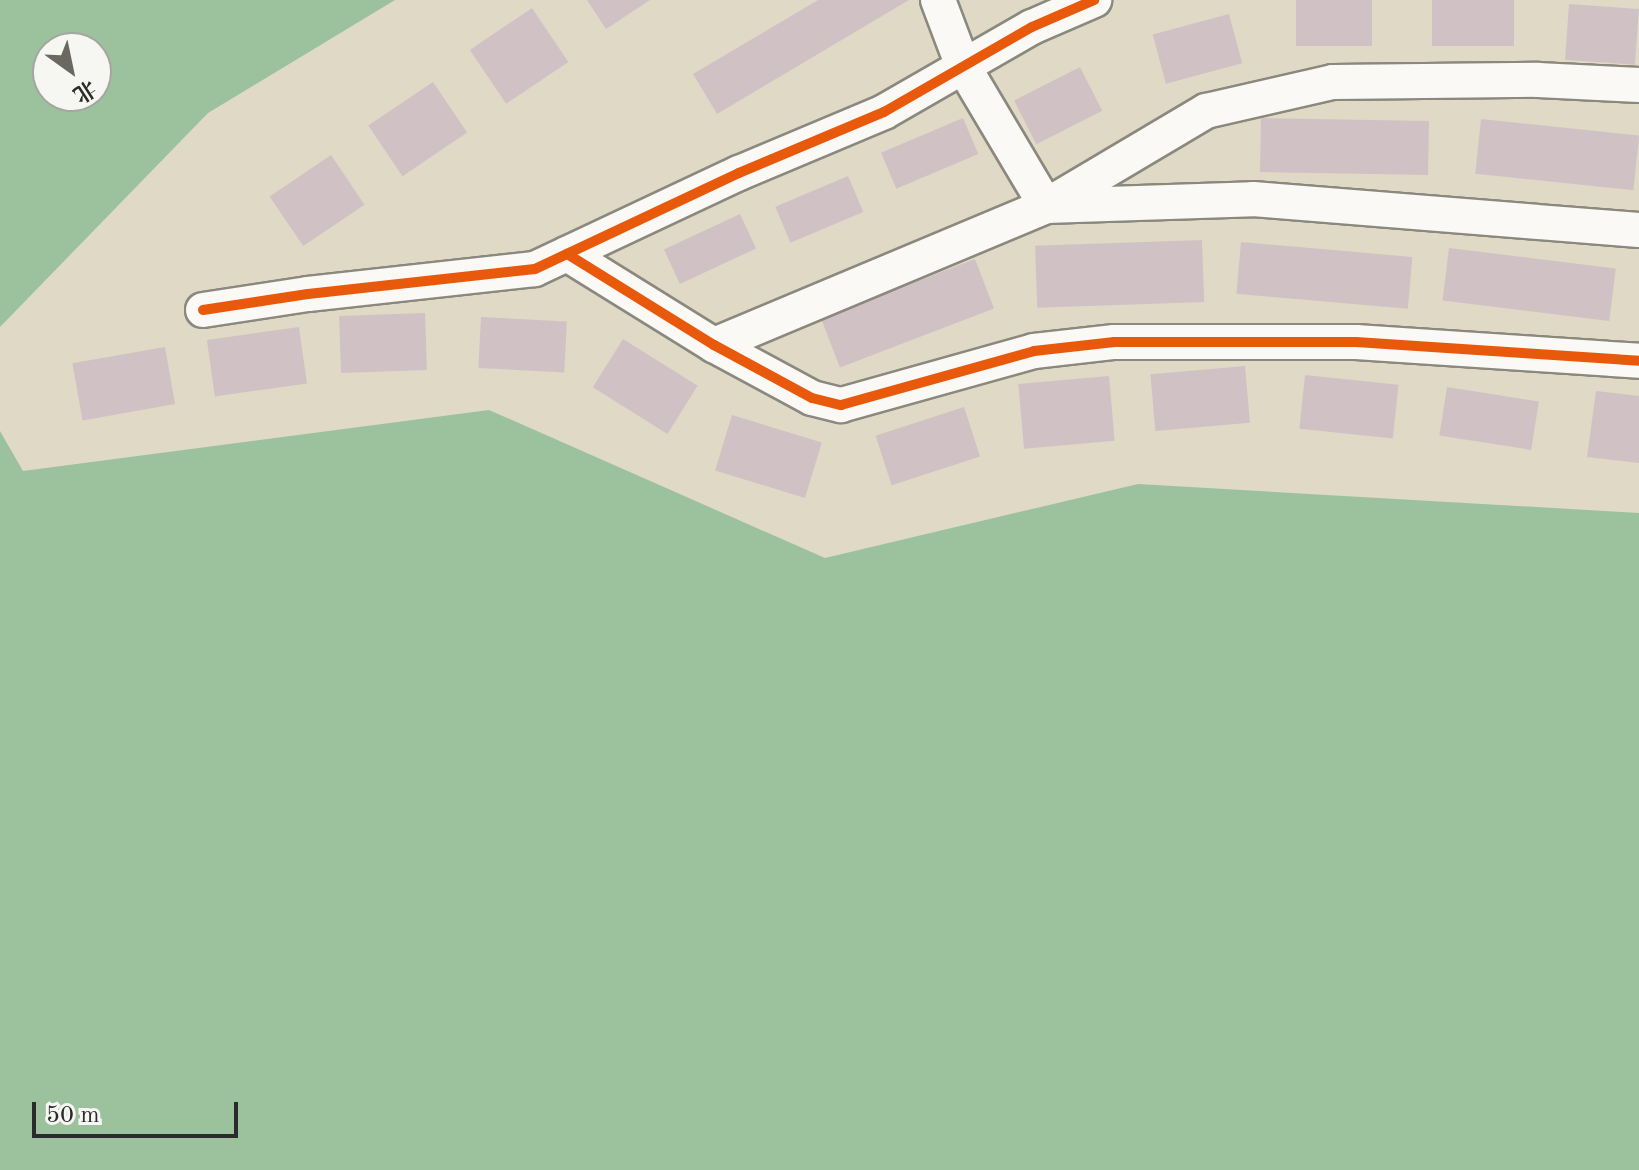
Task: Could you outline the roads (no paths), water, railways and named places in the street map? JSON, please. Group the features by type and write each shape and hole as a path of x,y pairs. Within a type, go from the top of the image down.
{"street":[{"path":"938,0 963,66 1046,206"},
{"path":"203,310 308,294 535,269 739,173 884,112 1032,27 1094,0"},
{"path":"714,345 1046,206 1206,111 1333,82 1538,80 1639,85"},
{"path":"1046,206 1253,199 1639,230"},
{"path":"567,254 714,345 812,398 841,405 1034,351 1114,342 1356,342 1639,361"}]}
